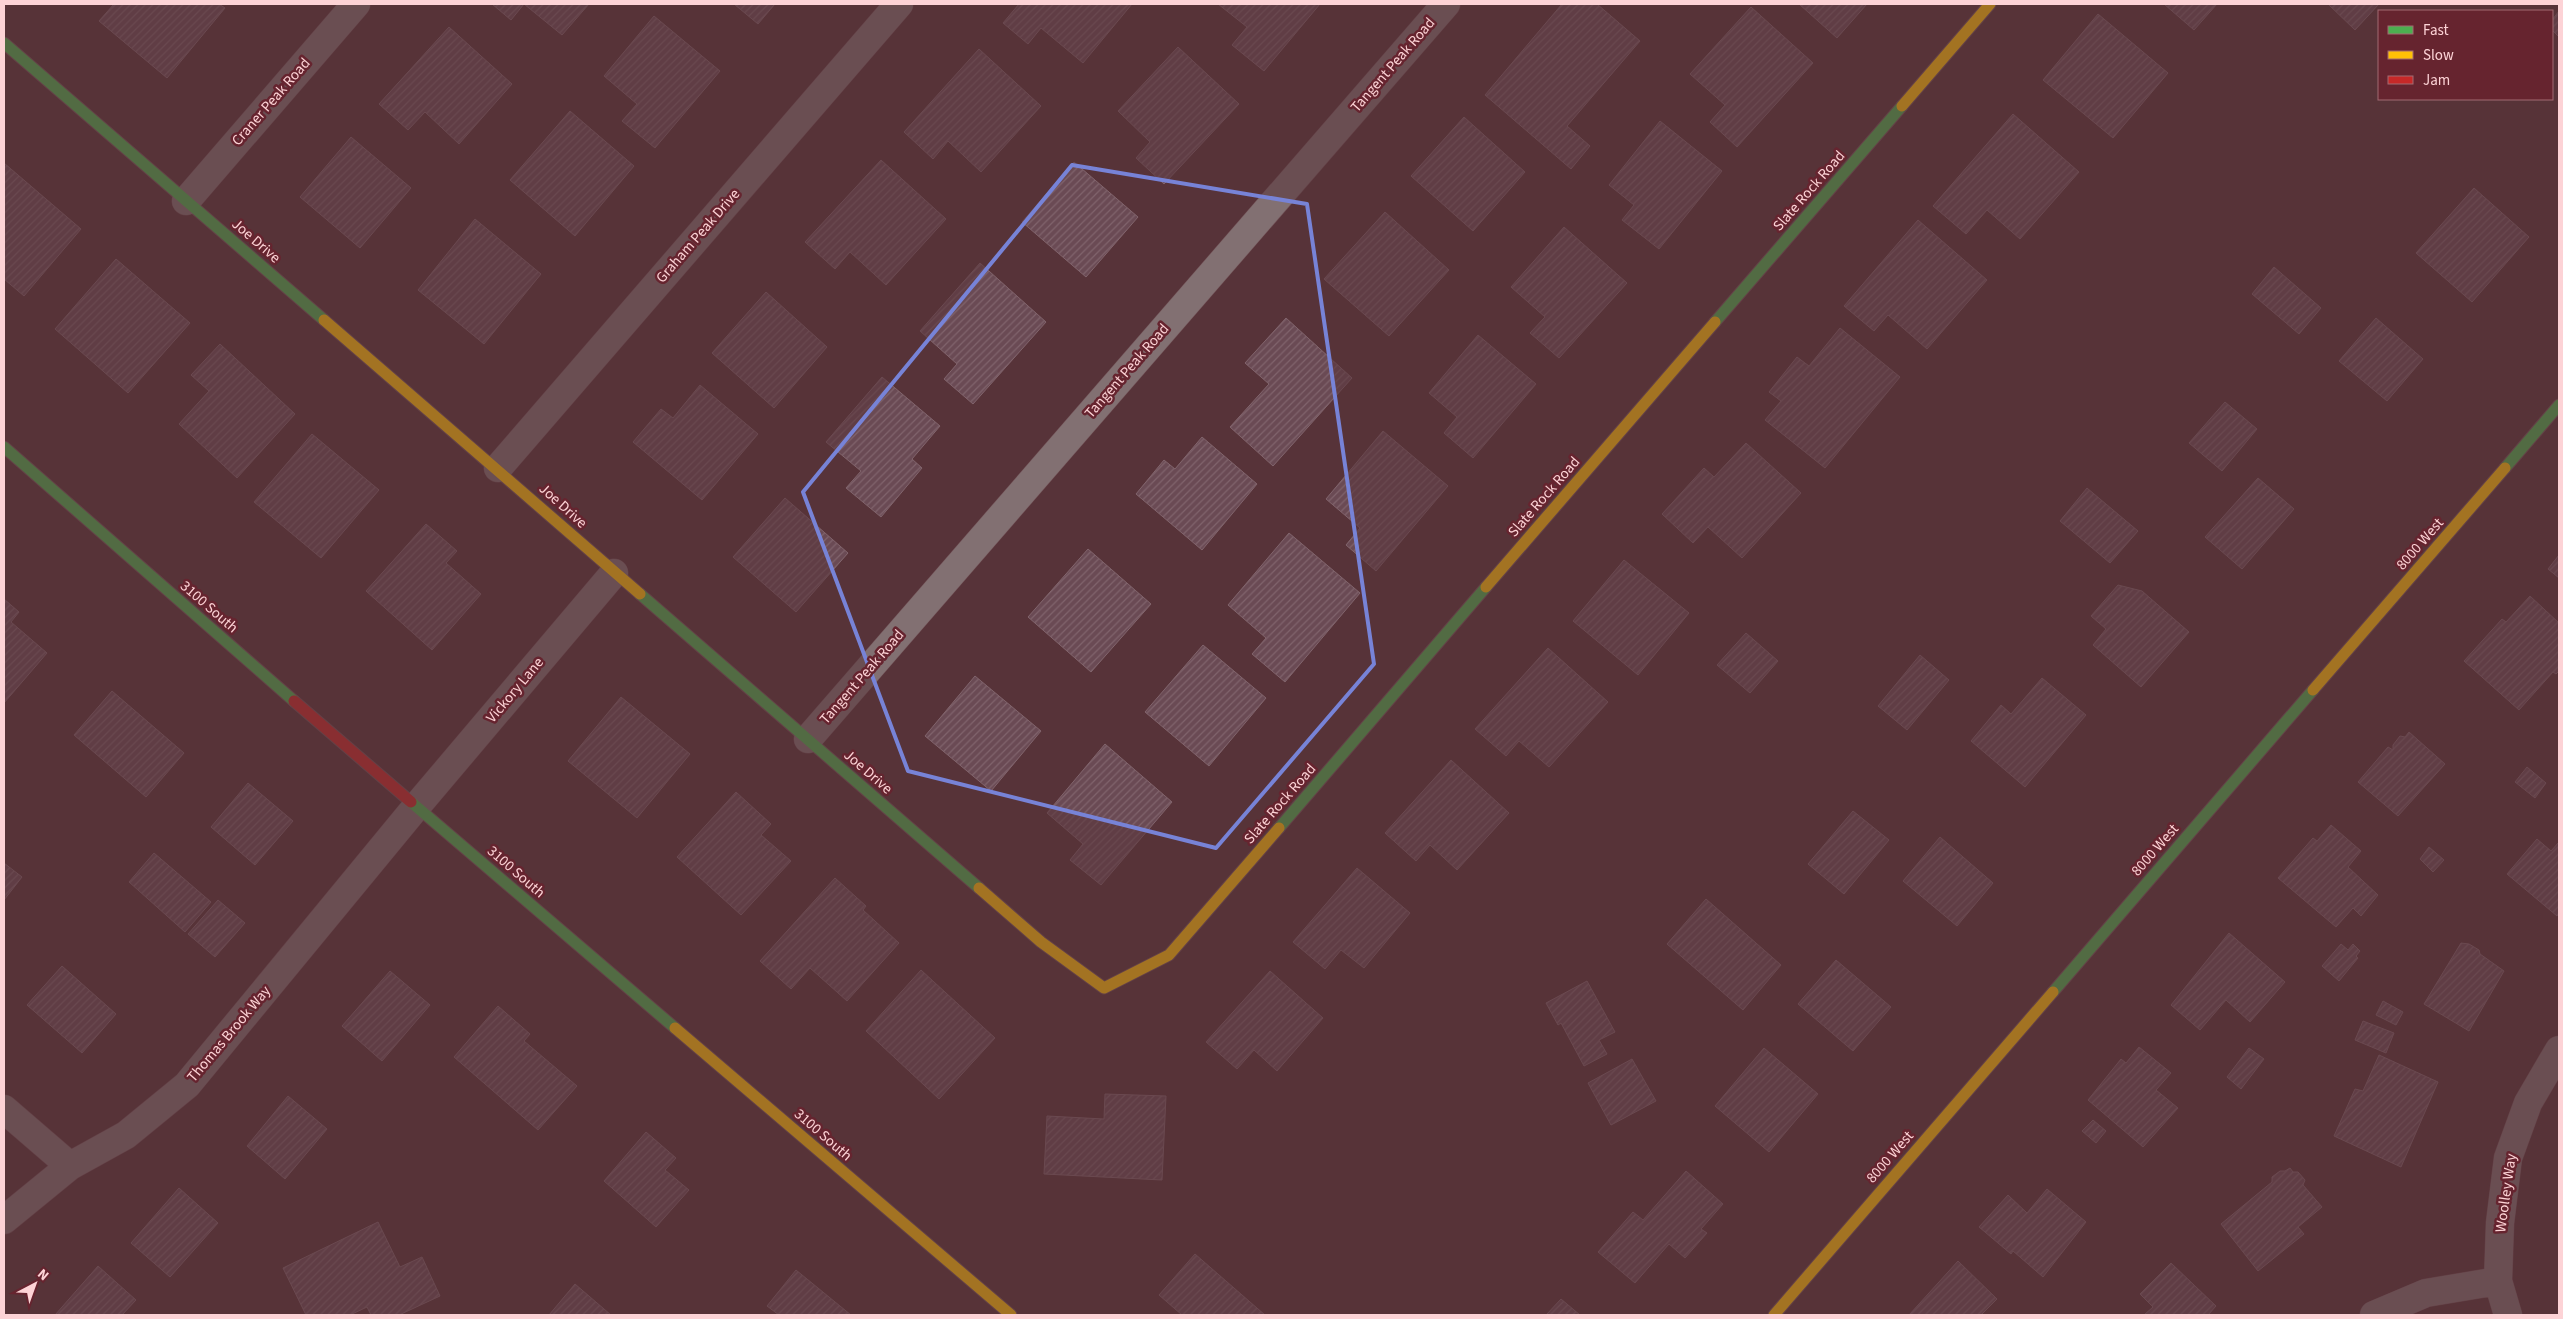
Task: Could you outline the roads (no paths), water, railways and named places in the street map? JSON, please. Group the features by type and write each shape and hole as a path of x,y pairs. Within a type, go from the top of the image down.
{"street":[{"name":"Craner Peak Road","path":"186,201 356,4"},
{"name":"Graham Peak Drive","path":"498,468 898,4"},
{"name":"Tangent Peak Road","path":"808,739 1446,4"},
{"name":"Slate Rock Road","path":"1104,988 1169,956 1990,4"},
{"name":"Joe Drive","path":"4,44 498,468 614,572 1041,942 1104,988"},
{"name":"8000 West","path":"1774,1315 2559,405"},
{"name":"3100 South","path":"4,447 416,807 1011,1315"},
{"name":"Vickory Lane","path":"416,807 614,572"},
{"name":"Thomas Brook Way","path":"4,1220 70,1166 126,1135 187,1084 416,807"},
{"name":"Woolley Way","path":"2508,1315 2498,1281 2500,1223 2508,1158 2528,1103 2559,1050"},
{"path":"4,1109 70,1166"},
{"path":"2374,1315 2426,1293 2498,1281"}]}
